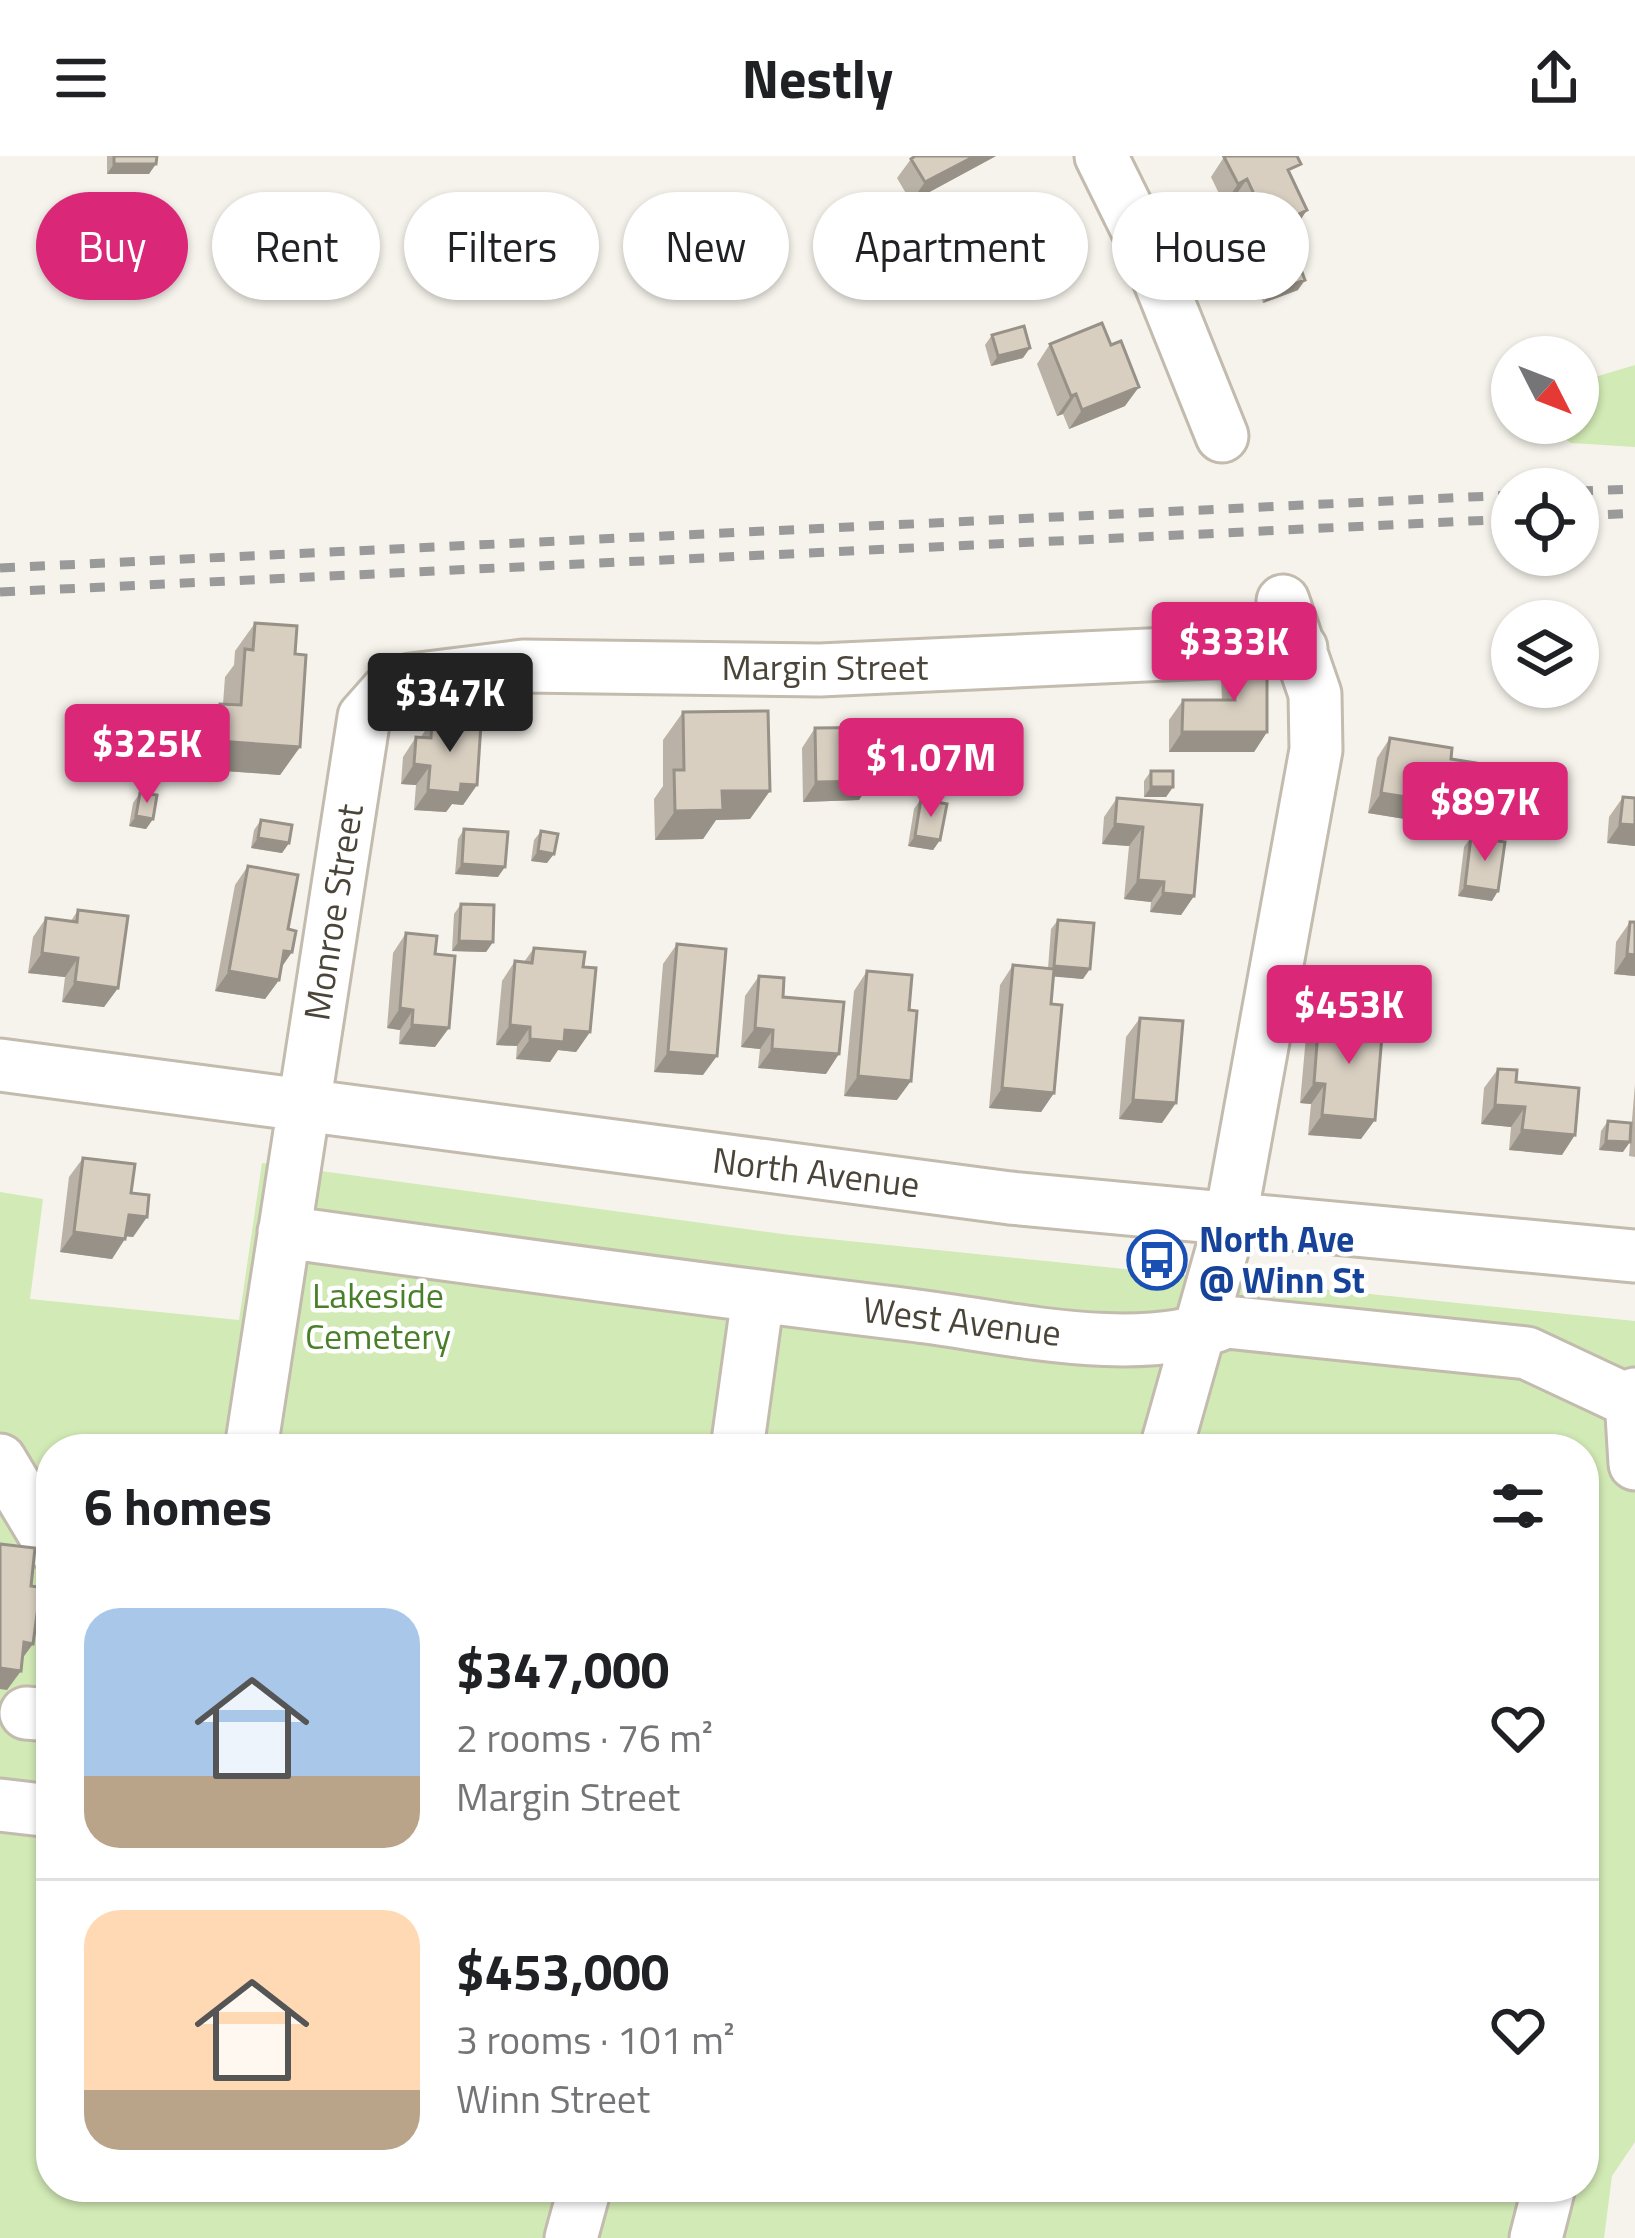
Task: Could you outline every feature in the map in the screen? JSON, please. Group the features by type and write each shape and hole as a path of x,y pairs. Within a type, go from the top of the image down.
{"street":[{"path":"1101,156 1146,247 1222,436"},
{"path":"1170,1434 1230,1222 1316,750 1315,694 1282,601"},
{"name":"Margin Street","path":"364,717 387,691 412,680 523,666 820,670 1300,648"},
{"name":"Monroe Street","path":"253,1434 364,717"},
{"name":"North Avenue","path":"0,1064 303,1108 1230,1222 1635,1256"},
{"name":"West Avenue","path":"284,1232 758,1297 1133,1340 1198,1334 1226,1322 1527,1353 1633,1396 1635,1464"},
{"path":"739,1434 758,1297"},
{"path":"0,1460 36,1520"},
{"path":"0,1805 36,1809"},
{"path":"571,2238 581,2202"},
{"path":"1536,2238 1545,2202"}],"green space":[{"path":"1635,365 1635,447 1587,444 1599,444 1599,376"},
{"name":"Lakeside Cemetery","path":"262,1163 790,1235 1635,1321 1635,2142 1612,2176 1604,2238 0,2238 0,1192 43,1199 30,1299 239,1320"}],"building":[{"path":"114,156 157,156 156,164 114,164"},
{"path":"975,156 925,182 911,159"},
{"path":"1297,156 1301,164 1288,170 1298,192 1253,192 1247,179 1238,184 1224,157"},
{"path":"1102,323 1111,345 1121,341 1139,387 1082,410 1076,394 1071,396 1050,344"},
{"path":"1024,326 1030,348 998,356 992,335"},
{"path":"255,623 297,626 295,654 306,655 300,747 218,741 220,704 241,705 245,649 253,650"},
{"path":"1267,657 1267,732 1182,732 1183,700 1235,700 1235,658"},
{"path":"768,711 770,791 722,791 723,810 675,811 674,770 684,770 683,712"},
{"path":"432,721 481,724 477,785 461,784 460,793 428,790 430,766 414,764 416,737 431,738"},
{"path":"910,727 911,756 872,756 872,781 816,782 815,728"},
{"path":"1390,738 1452,748 1451,759 1476,763 1463,817 1423,810 1425,800 1381,793"},
{"path":"1151,771 1173,771 1173,787 1151,787"},
{"path":"140,793 157,795 153,819 136,816"},
{"path":"1623,797 1635,798 1635,825 1620,824"},
{"path":"1117,798 1202,805 1194,896 1163,893 1164,882 1138,880 1143,827 1115,824"},
{"path":"921,799 947,804 940,840 915,836"},
{"path":"261,820 292,825 289,843 258,838"},
{"path":"464,829 508,832 505,867 462,864"},
{"path":"541,831 558,834 554,854 538,851"},
{"path":"1471,837 1505,842 1498,891 1465,886"},
{"path":"248,866 298,875 288,929 296,931 292,952 284,951 279,980 229,971"},
{"path":"461,904 494,905 493,942 459,941"},
{"path":"78,910 128,916 118,988 75,982 78,958 42,953 46,918 77,922"},
{"path":"1058,920 1094,923 1090,969 1054,966"},
{"path":"1630,922 1635,922 1635,955 1627,954"},
{"path":"406,933 437,936 435,954 455,956 449,1028 412,1025 413,1010 400,1008"},
{"path":"677,944 726,949 717,1056 668,1052"},
{"path":"534,948 585,952 583,967 596,968 590,1032 565,1030 564,1042 530,1039 530,1027 510,1025 515,961 532,963"},
{"path":"1013,965 1054,969 1051,1004 1062,1005 1054,1093 1002,1088"},
{"path":"867,971 912,975 909,1010 917,1011 911,1081 858,1076"},
{"path":"759,976 784,978 783,997 844,1002 839,1054 772,1049 773,1030 755,1028"},
{"path":"1319,1017 1383,1023 1375,1120 1322,1115 1325,1084 1314,1083"},
{"path":"1140,1018 1183,1021 1176,1103 1133,1100"},
{"path":"1498,1069 1517,1070 1516,1082 1579,1088 1575,1135 1522,1130 1525,1107 1495,1105"},
{"path":"1608,1121 1631,1123 1630,1142 1606,1141"},
{"path":"83,1158 135,1164 131,1193 149,1195 147,1217 129,1215 125,1239 74,1232"},
{"path":"0,1544 35,1548 33,1644 24,1642 21,1671 0,1668"}],"railway":[{"path":"1599,490 1635,489"},
{"path":"0,568 1491,496"},
{"path":"1599,515 1635,513"},
{"path":"0,592 1491,520"}],"place":[{"name":"North Ave @ Winn St","path":"1157,1260"}]}
